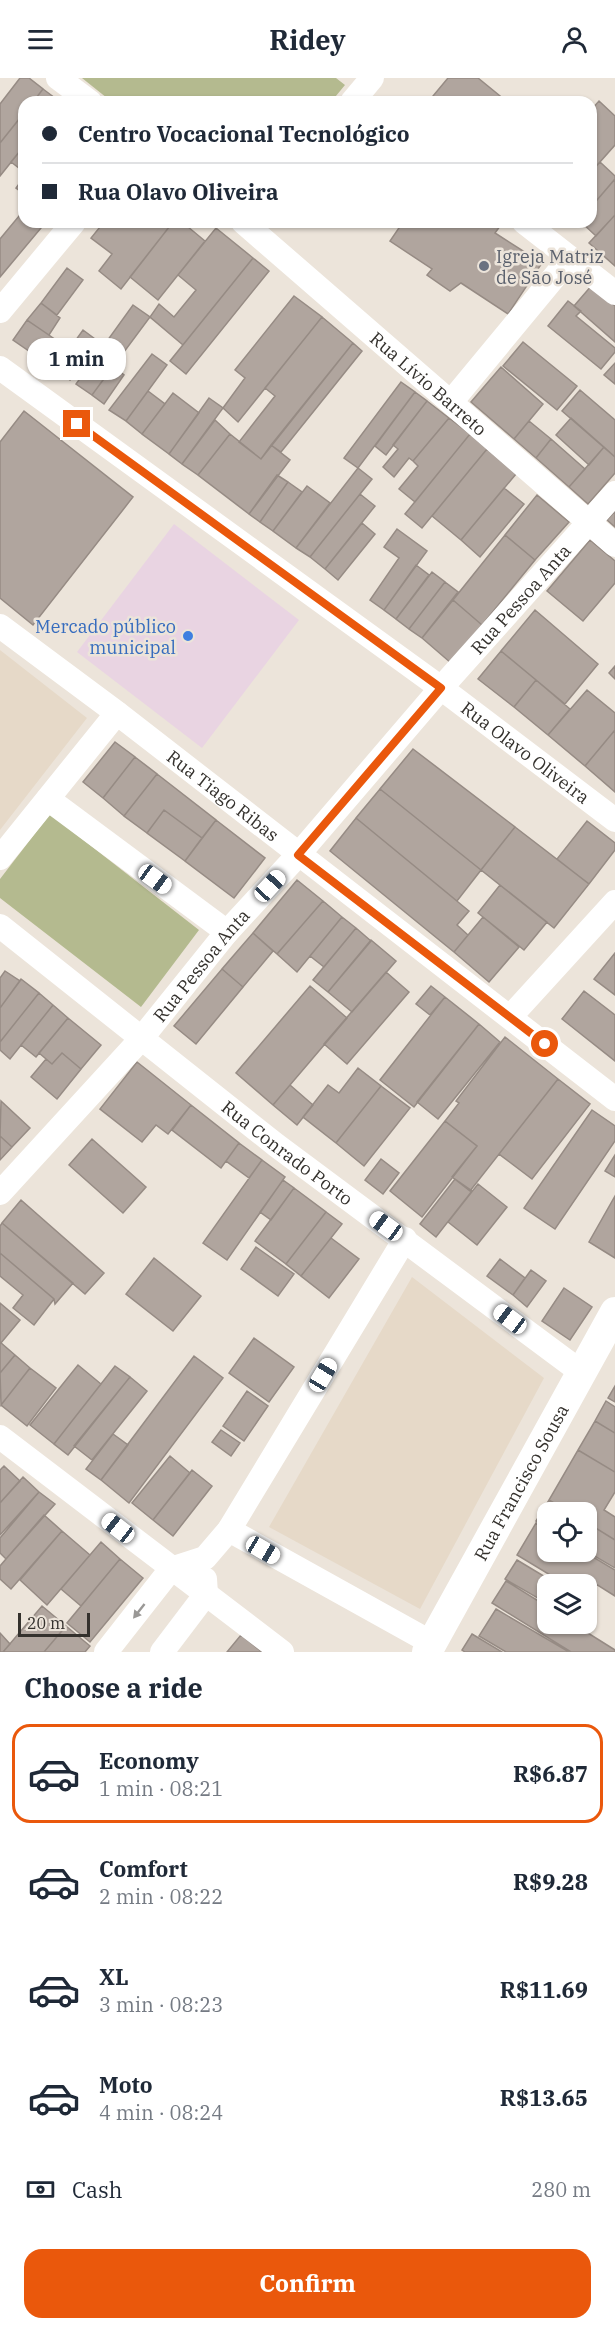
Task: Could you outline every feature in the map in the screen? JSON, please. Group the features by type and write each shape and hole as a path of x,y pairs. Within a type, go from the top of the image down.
{"street":[{"path":"58,78 82,96"},
{"path":"0,311 69,228"},
{"name":"Rua Lívio Barreto","path":"253,228 615,545"},
{"path":"532,228 615,293"},
{"path":"451,402 570,258"},
{"name":"Rua Olavo Oliveira","path":"0,368 441,688 615,820"},
{"name":"Rua Pessoa Anta","path":"0,1193 141,1039 227,932 298,855 441,688 615,493"},
{"name":"Rua Tiago Ribas","path":"0,626 117,713 615,1099"},
{"path":"0,858 117,713"},
{"path":"48,799 227,932"},
{"path":"510,1017 615,902"},
{"name":"Rua Conrado Porto","path":"0,926 276,1145 581,1372"},
{"path":"106,1652 171,1569 204,1558 229,1530 405,1239"},
{"name":"Rua Francisco Sousa","path":"429,1648 615,1312"},
{"path":"0,1437 282,1652"},
{"path":"229,1530 429,1648"},
{"path":"162,1652 206,1594 204,1558"}],"shaded area":[{"name":"Mercado público municipal","path":"174,524 299,620 202,748 77,652"},
{"path":"0,650 87,718 0,830"},
{"path":"412,1277 544,1378 420,1609 269,1527"}],"green space":[{"path":"82,78 336,78 345,85 336,96 104,96"},
{"path":"50,814 199,930 141,1007 0,898 0,879"}],"building":[{"path":"20,78 29,78 43,89 38,96 18,96 18,120 0,143 0,104"},
{"path":"448,78 478,78 500,96 433,96"},
{"path":"43,89 52,96 38,96"},
{"path":"599,101 615,116 615,145 597,165 597,103"},
{"path":"18,120 18,154 0,176 0,143"},
{"path":"18,153 18,167 11,162"},
{"path":"600,162 615,176 615,179 597,200 597,165"},
{"path":"615,179 615,215 596,236 587,228 597,228 597,200"},
{"path":"615,215 615,266 589,243"},
{"path":"18,217 18,228 41,228 0,277 0,239"},
{"path":"99,228 168,228 121,289 99,271 112,254 91,238"},
{"path":"168,228 189,228 205,241 158,300 130,277"},
{"path":"216,228 253,258 183,345 150,317 159,304 174,317 196,290 178,275"},
{"name":"Igreja Matriz de São José","path":"399,228 499,228 495,233 542,263 508,314 461,283 450,291 427,275 432,269 390,241"},
{"path":"253,258 269,271 186,374 170,361"},
{"path":"67,268 83,280 57,315 41,303"},
{"path":"592,285 615,306 615,342 574,306"},
{"path":"294,296 322,317 238,422 223,408 245,378 235,370"},
{"path":"568,301 581,311 576,316 615,348 615,352 601,369 548,326"},
{"path":"41,303 60,318 49,335 27,320"},
{"path":"133,305 150,317 92,395 76,384"},
{"path":"322,317 353,343 261,459 239,442 275,396 265,388"},
{"path":"27,320 69,349 55,369 13,340"},
{"path":"83,330 103,345 86,370 81,366 70,380 55,369"},
{"path":"523,342 577,386 557,410 503,366"},
{"path":"353,343 362,351 281,452 271,445"},
{"path":"152,354 167,365 126,421 109,410"},
{"path":"615,363 615,384 604,375"},
{"path":"113,366 124,375 104,404 92,395"},
{"path":"501,367 543,404 514,439 471,402"},
{"path":"401,382 415,392 358,468 344,458"},
{"path":"580,390 615,420 615,457 562,411"},
{"path":"148,391 165,404 142,434 126,421"},
{"path":"415,392 427,401 386,455 375,446"},
{"path":"173,393 199,413 169,454 142,434"},
{"path":"209,398 223,408 182,464 169,454"},
{"path":"427,401 449,418 413,461 409,458 394,477 383,467 398,449 393,445"},
{"path":"24,411 133,497 33,625 0,598 0,442"},
{"path":"449,418 470,434 415,502 399,489 418,466 413,461"},
{"path":"571,418 604,447 589,465 556,435"},
{"path":"215,420 230,434 198,475 182,464"},
{"path":"529,421 551,439 536,458 514,439"},
{"path":"230,434 261,459 271,445 290,460 249,514 198,475"},
{"path":"470,434 487,449 422,528 405,514"},
{"path":"551,439 585,469 569,487 536,458"},
{"path":"604,447 615,457 615,473 588,504 569,487"},
{"path":"487,449 516,474 461,540 432,516"},
{"path":"358,468 372,479 310,557 296,548"},
{"path":"277,475 288,482 260,522 249,514"},
{"path":"288,482 302,492 273,531 260,522"},
{"path":"307,486 330,503 296,548 273,531"},
{"path":"504,488 524,504 480,557 461,540"},
{"path":"360,494 375,506 325,569 310,557"},
{"path":"537,495 569,522 535,560 505,535"},
{"path":"615,511 615,527 607,520"},
{"path":"362,523 375,534 338,580 325,569"},
{"path":"397,529 427,551 384,610 370,600 399,558 384,547"},
{"path":"505,535 535,560 482,625 453,600"},
{"path":"590,540 615,561 615,583 583,621 547,591"},
{"path":"416,565 429,575 396,619 384,610"},
{"path":"432,572 445,582 409,629 396,619"},
{"path":"445,582 458,592 422,638 409,629"},
{"path":"453,600 482,625 451,663 422,638"},
{"path":"535,610 598,664 565,704 501,651"},
{"path":"501,651 536,680 514,707 478,679"},
{"path":"615,666 615,679 609,673"},
{"path":"536,680 570,709 548,735 514,707"},
{"path":"587,690 615,713 615,730 585,766 548,735"},
{"path":"615,730 615,792 585,766"},
{"path":"115,742 135,757 103,798 83,782"},
{"path":"413,749 515,827 481,870 380,789"},
{"path":"135,757 157,774 124,816 103,798"},
{"path":"157,774 216,820 202,838 164,810 147,833 124,816"},
{"path":"380,789 481,870 457,901 356,818"},
{"path":"164,810 202,838 185,861 147,833"},
{"path":"356,818 469,911 457,925 468,935 454,952 330,851"},
{"path":"216,820 265,858 234,898 185,861"},
{"path":"587,821 615,843 615,850 589,884 557,859"},
{"path":"515,827 589,884 554,928 481,870"},
{"path":"297,880 323,901 277,954 253,933"},
{"path":"500,885 547,922 524,950 478,913"},
{"path":"323,901 342,917 297,972 277,954"},
{"path":"342,917 356,928 324,967 310,956"},
{"path":"483,917 519,947 489,982 454,952"},
{"path":"356,928 371,941 328,992 313,980"},
{"path":"253,933 273,951 243,987 222,969"},
{"path":"371,940 396,961 352,1012 328,992"},
{"path":"615,953 615,995 594,979"},
{"path":"222,969 243,987 196,1044 174,1026"},
{"path":"5,971 20,981 0,1008 0,978"},
{"path":"386,972 409,992 347,1064 324,1044"},
{"path":"21,979 39,993 0,1042 0,1008"},
{"path":"310,986 347,1018 273,1105 236,1073"},
{"path":"431,986 445,997 430,1015 416,1004"},
{"path":"584,991 615,1015 615,1061 562,1019"},
{"path":"39,993 53,1005 10,1059 0,1050 0,1042"},
{"path":"445,997 479,1024 414,1107 380,1080"},
{"path":"53,1005 68,1018 36,1057 21,1045"},
{"path":"68,1018 101,1045 81,1069 62,1053 52,1064 39,1053"},
{"path":"479,1024 500,1042 438,1119 417,1102"},
{"path":"505,1037 558,1079 470,1191 452,1177 477,1146 445,1121 459,1103 456,1101"},
{"path":"62,1053 81,1069 57,1099 31,1077 46,1059 52,1064"},
{"path":"137,1062 191,1105 168,1134 156,1125 142,1142 100,1109"},
{"path":"358,1068 381,1086 336,1143 303,1117 328,1085 339,1093"},
{"path":"558,1079 590,1104 532,1179 499,1154"},
{"path":"290,1085 313,1105 297,1125 273,1105"},
{"path":"381,1086 410,1108 364,1166 336,1143"},
{"path":"1,1101 30,1128 12,1147 0,1136"},
{"path":"191,1105 239,1143 221,1168 172,1130"},
{"path":"592,1110 615,1126 615,1141 555,1229 524,1208"},
{"path":"445,1121 477,1146 422,1217 390,1191"},
{"path":"0,1136 12,1147 0,1160"},
{"path":"92,1139 146,1187 123,1213 69,1165"},
{"path":"239,1143 262,1160 249,1178 226,1161"},
{"path":"615,1155 615,1177 605,1171"},
{"path":"381,1159 399,1173 383,1194 365,1180"},
{"path":"262,1160 285,1177 227,1260 203,1243"},
{"path":"455,1179 472,1191 436,1237 420,1224"},
{"path":"283,1180 294,1188 271,1220 260,1212"},
{"path":"478,1184 507,1207 477,1245 448,1222"},
{"path":"294,1188 326,1212 286,1264 255,1241"},
{"path":"615,1196 615,1258 589,1242"},
{"path":"21,1200 104,1273 85,1294 2,1223"},
{"path":"326,1212 342,1224 301,1276 286,1264"},
{"path":"2,1223 73,1283 55,1304 54,1299 0,1253"},
{"path":"331,1238 359,1259 329,1298 301,1276"},
{"path":"256,1247 294,1274 278,1296 241,1269"},
{"path":"0,1253 54,1299 34,1325 13,1308 23,1295 0,1276"},
{"path":"154,1258 201,1296 173,1331 126,1294"},
{"path":"500,1259 525,1278 513,1295 487,1276"},
{"path":"531,1270 546,1281 527,1307 513,1295"},
{"path":"564,1288 592,1307 570,1340 542,1321"},
{"path":"0,1303 20,1320 1,1343 0,1342"},
{"path":"254,1338 294,1367 269,1402 229,1373"},
{"path":"0,1342 15,1355 0,1373"},
{"path":"15,1355 30,1368 1,1405 0,1373"},
{"path":"194,1356 223,1378 129,1503 101,1480"},
{"path":"78,1365 101,1384 54,1444 30,1425"},
{"path":"115,1366 130,1377 68,1455 54,1444"},
{"path":"30,1368 56,1388 27,1426 1,1405"},
{"path":"130,1377 147,1391 92,1460 74,1446"},
{"path":"615,1386 615,1402 608,1398"},
{"path":"247,1391 268,1406 244,1441 223,1426"},
{"path":"606,1401 615,1407 615,1433 595,1421"},
{"path":"595,1421 615,1433 615,1472 578,1450"},
{"path":"221,1430 240,1443 231,1456 212,1442"},
{"path":"113,1434 128,1445 101,1480 86,1469"},
{"path":"578,1450 615,1472 615,1492 604,1510 615,1517 615,1540 597,1529 597,1502 552,1502 549,1500"},
{"path":"170,1456 190,1473 153,1520 132,1503"},
{"path":"4,1466 20,1481 0,1503 0,1470"},
{"path":"192,1470 212,1486 173,1536 153,1520"},
{"path":"23,1477 39,1492 0,1535 0,1503"},
{"path":"39,1492 55,1504 6,1559 0,1553 0,1538"},
{"path":"44,1515 62,1531 11,1589 0,1579 0,1566"},
{"path":"536,1523 537,1562 597,1562 597,1559 615,1570 615,1596 597,1585 597,1574 548,1574 517,1555"},
{"path":"597,1529 615,1540 615,1568 597,1557"},
{"path":"62,1531 90,1555 47,1605 20,1580"},
{"path":"101,1542 120,1559 81,1606 61,1589"},
{"path":"120,1559 143,1578 90,1642 67,1623"},
{"path":"517,1560 540,1574 537,1574 537,1598 505,1579"},
{"path":"506,1581 537,1600 537,1631 492,1603"},
{"path":"42,1606 66,1626 44,1652 3,1652"},
{"path":"496,1609 569,1652 506,1652 479,1636"},
{"path":"66,1626 90,1646 85,1652 44,1652"},
{"path":"0,1633 10,1644 3,1652 0,1652"},
{"path":"472,1634 502,1652 465,1652 462,1650"},
{"path":"542,1634 590,1634 615,1650 615,1652 571,1652"},
{"path":"241,1635 262,1652 227,1652"}],"place":[{"name":"Igreja Matriz de São José","path":"484,266"},
{"name":"Mercado público municipal","path":"188,636"}],"route":[{"path":"77,424 441,688 298,855 545,1044"}]}
